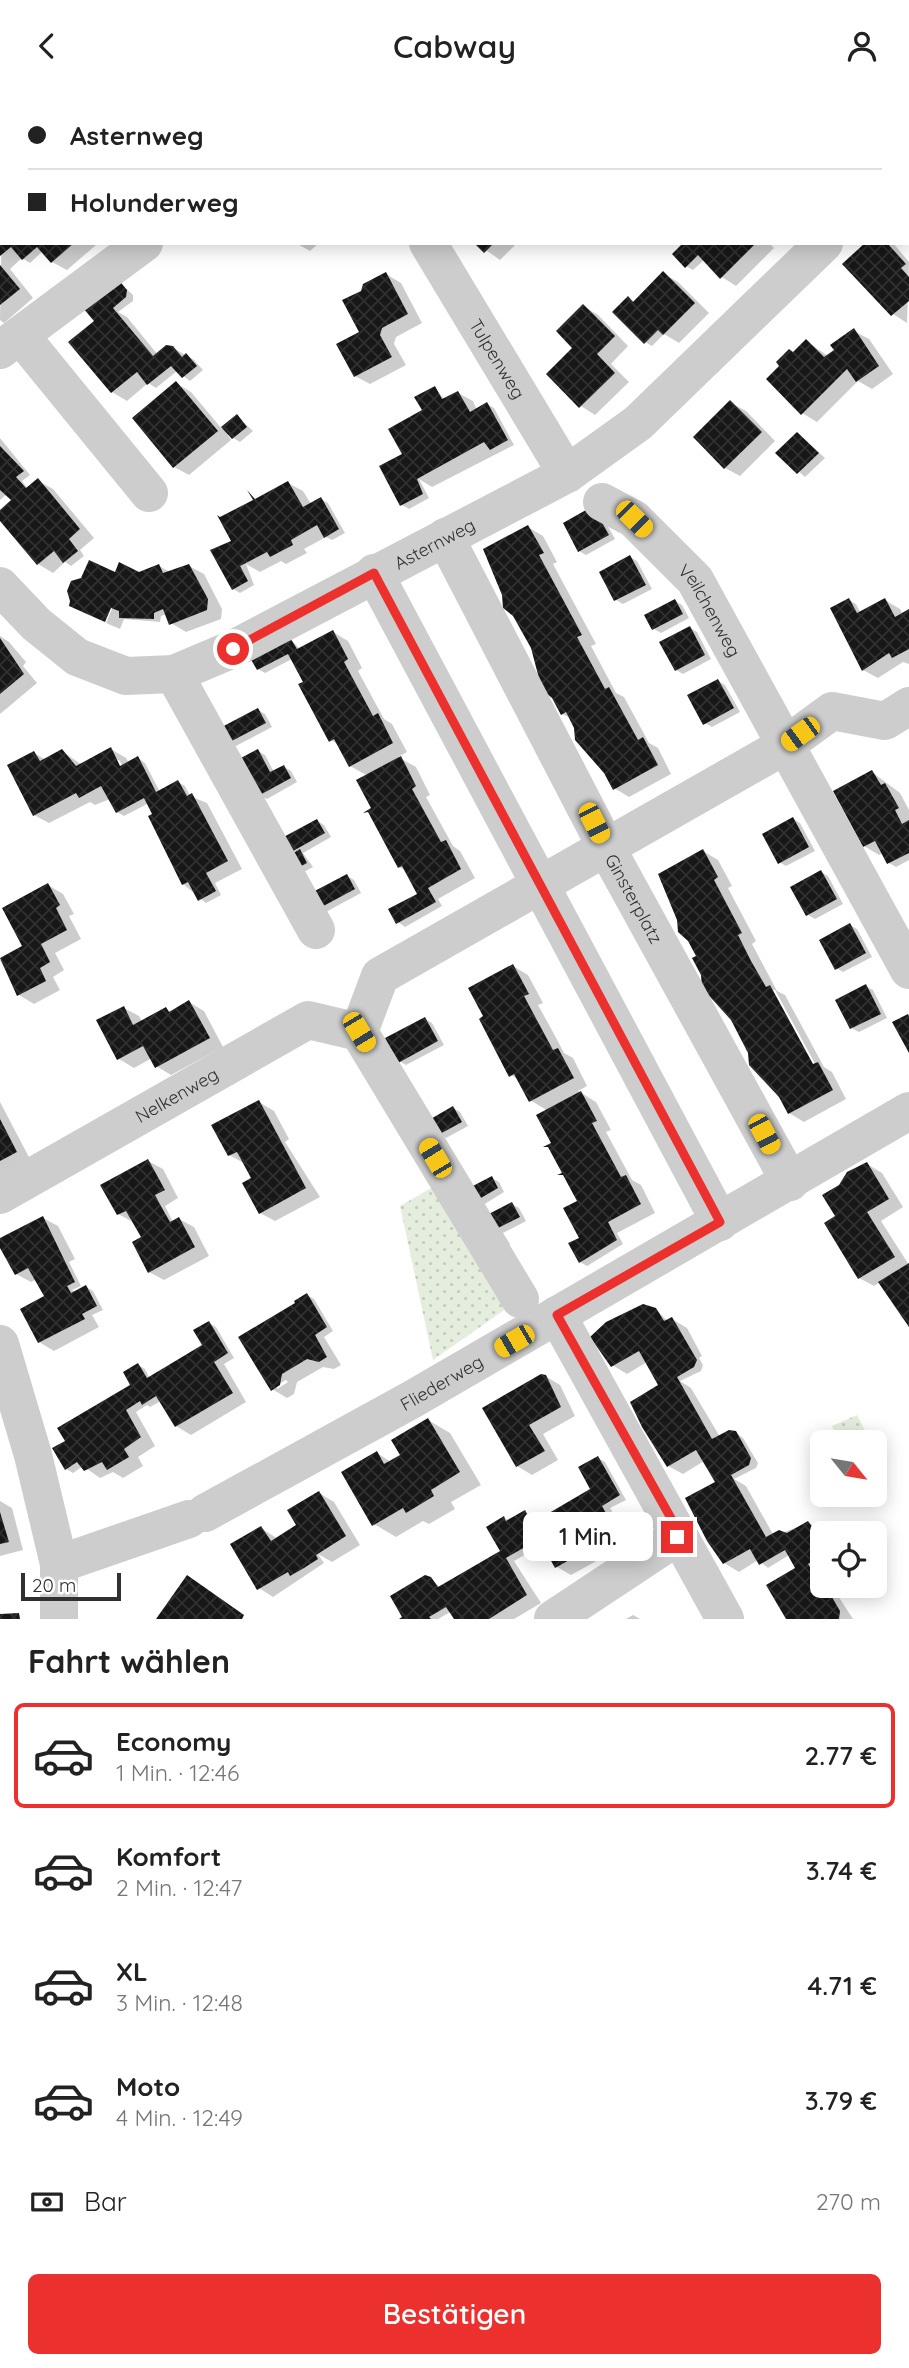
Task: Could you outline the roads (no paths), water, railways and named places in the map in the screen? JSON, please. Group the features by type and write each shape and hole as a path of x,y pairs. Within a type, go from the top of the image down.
{"street":[{"path":"141,245 10,342 149,493"},
{"name":"Tulpenweg","path":"429,245 567,474"},
{"name":"Asternweg","path":"0,586 36,624 77,657 126,676 174,674 233,649 567,474 638,423 822,245"},
{"name":"Veilchenweg","path":"602,502 634,519 695,580 909,970"},
{"name":"Ginsterplatz","path":"445,537 607,847 790,1182"},
{"path":"374,573 720,1222"},
{"path":"174,674 316,930"},
{"path":"520,1299 359,1032 380,976 784,746 832,711 885,720 909,706"},
{"name":"Nelkenweg","path":"0,1195 308,1020 359,1032"},
{"name":"Fliederweg","path":"59,1564 197,1516 790,1182 903,1127"},
{"path":"553,1619 681,1536 557,1315"},
{"path":"0,1344 33,1455 59,1564 59,1619"},
{"path":"677,1537 725,1619"}]}
